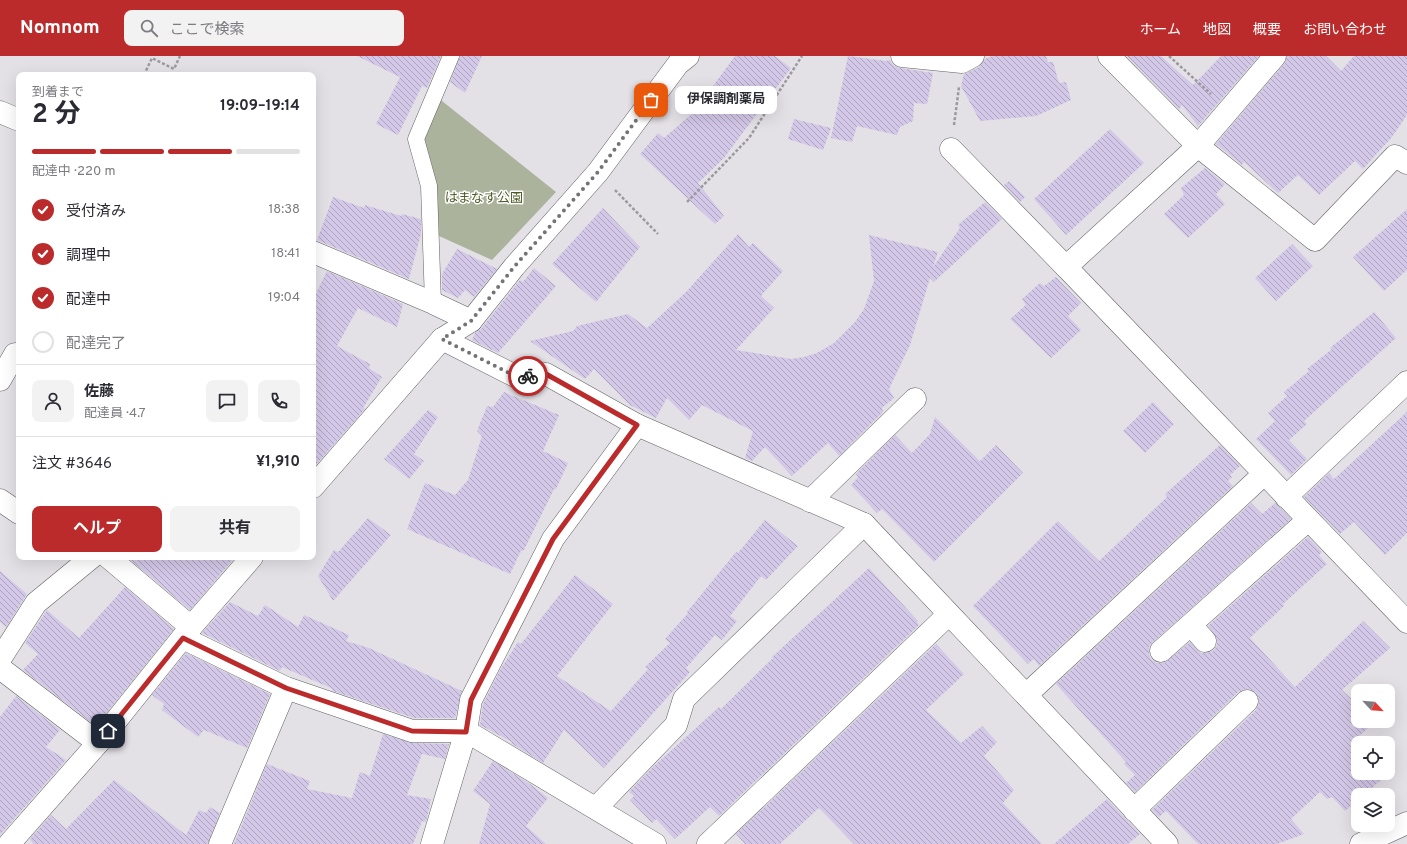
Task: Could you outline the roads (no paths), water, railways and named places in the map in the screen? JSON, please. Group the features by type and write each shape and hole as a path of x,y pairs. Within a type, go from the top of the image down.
{"street":[{"path":"902,56 967,59"},
{"path":"1109,56 1198,146 1315,240 1395,156 1407,163"},
{"path":"1066,267 1198,146 1275,56"},
{"path":"316,484 442,339 471,321 514,267 598,172 677,59"},
{"path":"0,112 16,119"},
{"path":"950,149 1066,267 1407,622"},
{"path":"316,253 433,303 471,321"},
{"path":"442,339 517,377 546,374 637,425 864,524 1167,844"},
{"path":"0,380 11,352"},
{"path":"1286,497 1407,382"},
{"path":"810,500 915,399"},
{"path":"432,844 466,732 471,700 553,539 637,425"},
{"path":"1026,695 1264,474"},
{"path":"0,500 16,511"},
{"path":"1161,651 1308,520"},
{"path":"596,808 676,725 684,699 864,524"},
{"path":"0,659 36,602 82,560"},
{"path":"111,560 187,633 286,688 412,731 466,732 655,844"},
{"path":"9,844 98,743 187,633 249,560"},
{"path":"708,844 949,614"},
{"path":"1191,625 1205,641"},
{"path":"0,668 98,743"},
{"path":"220,844 286,688"},
{"path":"1134,810 1247,701"},
{"path":"1361,844 1407,823"}],"lane":[{"path":"433,303 429,186 416,139 452,56"}],"place":[{"name":"伊保調剤薬局","path":"651,100"}],"park label":[{"name":"はまなす公園","path":"484,197"}]}
